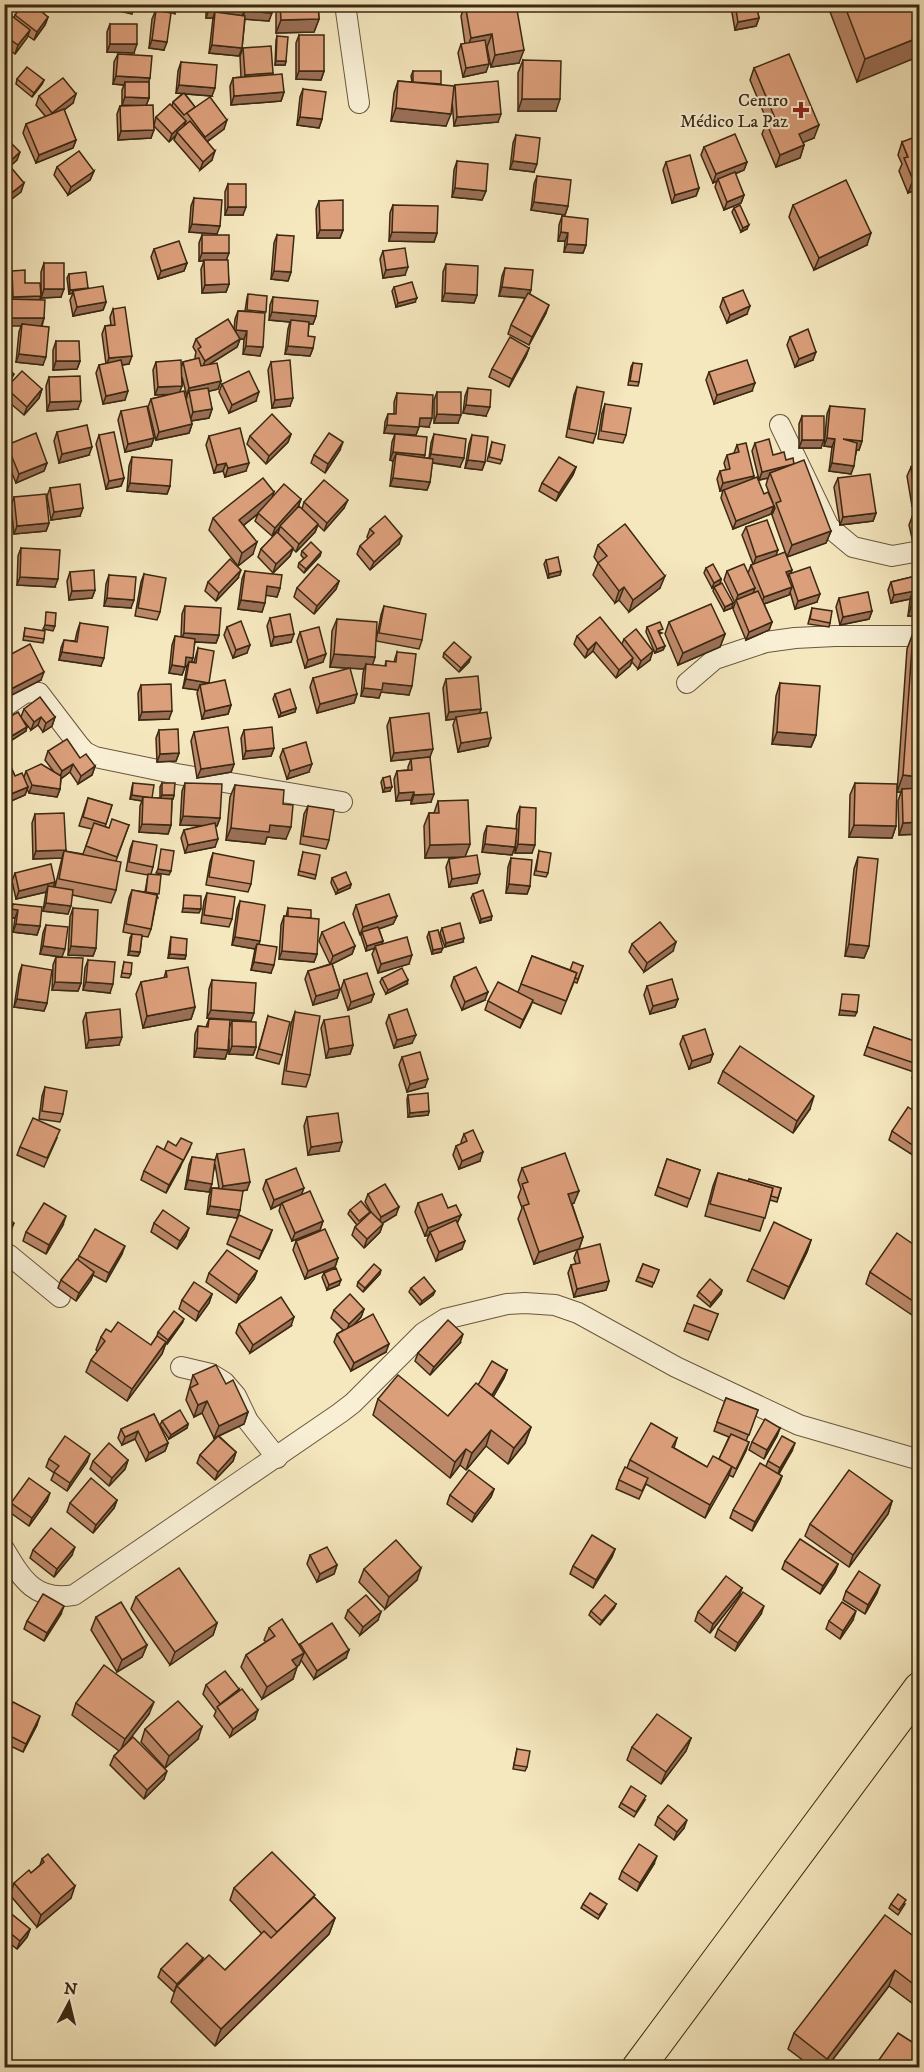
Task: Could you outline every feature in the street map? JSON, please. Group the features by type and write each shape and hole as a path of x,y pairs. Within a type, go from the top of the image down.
{"main road":[{"path":"638,2067 920,1688"}],"street":[{"path":"345,4 358,103"},
{"path":"780,425 829,527 854,547 892,556 920,550"},
{"path":"687,683 715,659 766,642 835,636 920,636"},
{"path":"4,707 26,692 39,693 85,752 96,756 177,774 342,802"},
{"path":"4,1254 9,1255 60,1297"},
{"path":"4,1550 19,1575 34,1589 54,1596 74,1594 277,1458 353,1403 423,1333 434,1325 445,1319 525,1302 555,1305 578,1313 676,1367 805,1428 920,1460"},
{"path":"181,1367 211,1374 224,1382 236,1396 248,1421 277,1458"}],"building":[{"path":"24,4 32,4 48,17 37,32 15,15"},
{"path":"209,4 244,4 244,11 209,9"},
{"path":"246,4 273,4 272,13 245,11"},
{"path":"280,4 318,4 319,19 281,20"},
{"path":"465,4 516,4 524,50 495,55 492,34 471,38"},
{"path":"735,4 756,4 759,18 738,22"},
{"path":"844,4 920,4 920,37 865,59"},
{"path":"156,10 171,13 167,42 152,40"},
{"path":"215,12 245,16 242,48 212,45"},
{"path":"8,13 30,30 18,45 4,35 4,17"},
{"path":"110,24 137,24 137,44 110,44"},
{"path":"299,35 324,35 324,71 299,71"},
{"path":"277,36 288,37 286,61 276,61"},
{"path":"485,40 489,64 466,68 461,44"},
{"path":"271,46 273,73 245,75 243,48"},
{"path":"118,54 152,56 150,78 116,76"},
{"path":"789,54 819,125 799,134 804,145 780,155 766,122 775,118 754,68"},
{"path":"523,60 561,61 560,99 522,99"},
{"path":"181,62 217,65 215,88 179,85"},
{"path":"27,67 44,80 34,93 17,79"},
{"path":"413,71 441,71 441,84 413,82"},
{"path":"282,74 284,92 234,96 233,78"},
{"path":"63,78 76,94 52,113 39,96"},
{"path":"398,81 454,86 451,114 396,108"},
{"path":"498,81 501,114 457,117 455,85"},
{"path":"125,82 149,82 149,98 125,97"},
{"path":"303,89 326,92 322,119 300,117"},
{"path":"184,93 195,107 184,115 173,102"},
{"path":"210,97 227,120 205,137 187,113"},
{"path":"170,104 186,121 172,134 156,117"},
{"path":"153,105 154,130 121,131 120,106"},
{"path":"64,109 76,140 39,155 26,124"},
{"path":"190,121 215,151 203,162 177,132"},
{"path":"735,134 747,162 716,174 704,147"},
{"path":"516,135 540,138 537,164 513,161"},
{"path":"920,135 920,178 913,180 904,158 908,157 902,142"},
{"path":"4,136 20,152 4,167"},
{"path":"79,151 94,171 71,187 57,167"},
{"path":"690,155 699,188 675,195 666,162"},
{"path":"457,161 488,164 486,191 455,188"},
{"path":"9,165 24,183 4,199 4,169"},
{"path":"735,172 744,195 727,202 718,179"},
{"path":"537,176 571,180 568,206 534,202"},
{"path":"846,180 871,233 819,258 793,205"},
{"path":"228,184 246,184 246,207 228,207"},
{"path":"194,198 222,200 220,226 192,224"},
{"path":"343,200 343,230 320,230 319,201"},
{"path":"393,205 438,206 437,233 392,232"},
{"path":"740,205 749,225 743,228 734,208"},
{"path":"562,216 588,219 586,245 567,244 568,233 561,232"},
{"path":"202,235 229,235 229,253 202,253"},
{"path":"277,235 294,236 291,272 274,271"},
{"path":"179,241 187,263 161,271 154,249"},
{"path":"405,248 408,267 386,270 383,251"},
{"path":"204,260 228,260 229,284 205,285"},
{"path":"44,263 64,263 64,289 44,289"},
{"path":"446,264 478,266 477,295 445,293"},
{"path":"505,268 533,270 531,290 502,287"},
{"path":"25,270 25,283 40,283 41,296 13,297 12,271"},
{"path":"86,272 88,288 70,290 69,274"},
{"path":"412,282 417,298 398,303 394,287"},
{"path":"103,286 106,302 77,307 73,291"},
{"path":"743,290 750,306 730,315 723,298"},
{"path":"528,293 549,305 532,337 511,325"},
{"path":"248,294 267,296 266,312 247,310"},
{"path":"273,297 318,301 316,316 272,312"},
{"path":"4,299 45,300 44,318 4,318"},
{"path":"125,307 132,356 109,358 105,326 115,325 113,309"},
{"path":"238,311 265,313 263,347 246,346 247,331 236,330"},
{"path":"228,319 240,339 205,361 198,349 201,347 196,339"},
{"path":"291,320 309,322 308,336 315,337 313,348 288,346"},
{"path":"22,324 49,327 46,357 19,354"},
{"path":"808,329 816,352 799,359 790,337"},
{"path":"510,337 529,348 512,379 492,369"},
{"path":"56,341 79,341 80,361 56,361"},
{"path":"199,358 201,366 217,363 221,381 189,388 183,362"},
{"path":"121,360 128,391 106,396 99,365"},
{"path":"181,360 182,386 158,387 156,362"},
{"path":"290,360 293,398 275,400 271,362"},
{"path":"747,360 755,383 717,395 709,372"},
{"path":"633,363 642,364 639,382 630,381"},
{"path":"4,365 14,374 4,383"},
{"path":"22,371 42,389 27,407 6,388"},
{"path":"249,371 259,392 232,405 222,384"},
{"path":"80,376 81,401 50,402 49,377"},
{"path":"577,387 604,392 596,434 569,429"},
{"path":"208,388 212,409 193,412 189,391"},
{"path":"468,388 491,390 490,407 466,405"},
{"path":"184,391 192,424 159,432 151,399"},
{"path":"437,392 461,392 461,415 437,414"},
{"path":"397,393 433,395 432,418 420,418 419,427 387,425 388,414 396,414"},
{"path":"605,404 631,408 626,435 601,431"},
{"path":"147,406 154,438 128,444 121,411"},
{"path":"830,406 865,409 862,441 843,439 857,443 854,466 832,463 835,439 827,438"},
{"path":"272,414 291,434 269,456 250,436"},
{"path":"802,416 824,416 824,440 802,440"},
{"path":"87,425 92,447 62,454 57,432"},
{"path":"240,428 249,463 228,468 226,463 217,465 209,436"},
{"path":"114,432 124,478 109,481 99,435"},
{"path":"36,433 47,463 19,474 7,445"},
{"path":"329,433 343,442 328,464 314,455"},
{"path":"395,434 427,437 425,455 393,452"},
{"path":"434,434 466,439 464,458 431,454"},
{"path":"472,435 488,437 485,462 468,460"},
{"path":"769,439 773,455 784,452 786,460 793,458 794,464 762,472 755,443"},
{"path":"492,442 505,445 502,460 489,457"},
{"path":"746,443 754,476 723,483 720,471 730,469 727,455 739,452 737,445"},
{"path":"396,454 433,459 430,482 393,478"},
{"path":"132,457 172,460 170,486 130,483"},
{"path":"559,457 576,467 559,493 542,483"},
{"path":"804,460 831,531 792,545 776,503 781,501 770,473"},
{"path":"920,466 920,497 915,498 911,467"},
{"path":"870,474 876,513 843,517 838,478"},
{"path":"757,477 764,494 768,492 774,506 736,521 724,490"},
{"path":"263,478 274,492 239,520 257,542 242,553 213,518"},
{"path":"324,480 348,500 327,523 304,502"},
{"path":"80,484 83,508 54,512 50,488"},
{"path":"284,484 301,499 275,528 258,513"},
{"path":"46,494 49,523 17,526 14,497"},
{"path":"4,498 6,498 10,525 4,526"},
{"path":"299,506 318,524 299,544 280,526"},
{"path":"385,516 402,536 374,562 360,546 374,533 370,529"},
{"path":"920,516 920,538 917,539 912,517"},
{"path":"767,520 778,550 756,557 746,527"},
{"path":"625,524 665,576 633,600 624,587 619,591 598,563 607,556 598,545"},
{"path":"277,532 293,548 276,564 261,549"},
{"path":"311,542 321,552 306,569 299,563 307,556 302,551"},
{"path":"21,548 60,550 58,579 20,577"},
{"path":"785,552 792,570 786,572 792,587 764,597 751,565"},
{"path":"558,557 561,571 549,574 546,560"},
{"path":"230,559 241,570 219,593 208,582"},
{"path":"318,564 339,581 317,606 297,588"},
{"path":"713,564 721,579 714,583 706,568"},
{"path":"744,564 755,588 738,595 727,571"},
{"path":"810,567 820,594 798,601 789,574"},
{"path":"94,570 95,590 72,591 70,572"},
{"path":"245,571 282,575 280,588 267,586 265,603 241,600"},
{"path":"144,574 166,578 160,612 138,608"},
{"path":"109,575 136,577 134,600 107,598"},
{"path":"920,575 920,590 894,595 891,582"},
{"path":"4,578 6,578 4,605"},
{"path":"722,583 733,603 725,607 714,587"},
{"path":"758,591 772,622 749,632 736,600"},
{"path":"868,592 872,611 843,617 839,598"},
{"path":"912,593 920,594 920,608 911,607"},
{"path":"711,604 725,634 683,653 669,622"},
{"path":"185,606 221,608 219,635 184,633"},
{"path":"384,606 426,614 422,640 379,633"},
{"path":"812,608 832,611 830,623 810,619"},
{"path":"46,612 56,613 55,626 45,625"},
{"path":"290,614 294,634 274,637 270,618"},
{"path":"600,617 633,658 619,670 596,642 588,650 577,636"},
{"path":"337,619 377,622 375,657 334,654"},
{"path":"241,621 250,645 236,650 227,627"},
{"path":"660,622 663,629 658,631 665,646 657,649 647,627"},
{"path":"80,623 108,627 104,658 62,652 64,640 77,642"},
{"path":"319,627 326,654 308,660 300,632"},
{"path":"25,628 45,631 44,639 24,636"},
{"path":"636,629 653,651 641,661 624,639"},
{"path":"913,633 920,633 920,777 903,775"},
{"path":"175,636 195,639 193,658 186,657 185,667 172,665"},
{"path":"454,642 471,657 461,668 444,653"},
{"path":"30,644 44,672 11,689 4,676 4,658"},
{"path":"198,648 214,651 209,683 186,679 189,662 196,663"},
{"path":"397,652 416,654 412,686 383,683 382,690 364,688 366,664 386,666 386,661 396,662"},
{"path":"350,668 357,694 320,704 313,678"},
{"path":"478,676 481,709 449,712 446,679"},
{"path":"225,680 231,705 205,711 200,685"},
{"path":"780,683 820,686 816,735 777,732"},
{"path":"171,684 172,711 142,712 141,685"},
{"path":"290,689 296,708 281,713 275,694"},
{"path":"40,697 55,717 46,723 41,717 34,722 24,709"},
{"path":"18,712 27,727 10,737 4,728 4,720"},
{"path":"487,712 491,738 461,743 456,717"},
{"path":"429,713 433,749 394,753 390,718"},
{"path":"228,727 234,764 201,769 194,732"},
{"path":"272,727 274,748 246,751 244,730"},
{"path":"178,729 179,753 160,754 159,730"},
{"path":"67,739 80,758 86,754 95,766 81,776 73,764 62,771 48,751"},
{"path":"306,742 312,764 290,771 283,749"},
{"path":"4,752 15,776 22,773 28,787 6,796 4,792"},
{"path":"430,757 434,794 399,793 397,771 412,770 411,759"},
{"path":"41,764 61,776 60,789 32,785 26,771"},
{"path":"390,776 392,787 385,788 383,778"},
{"path":"133,783 154,785 152,798 132,795"},
{"path":"162,783 175,783 174,795 162,795"},
{"path":"185,783 222,784 220,818 183,816"},
{"path":"855,783 897,784 896,826 854,825"},
{"path":"235,785 284,790 283,804 293,805 291,827 270,825 269,832 231,828"},
{"path":"920,788 920,822 903,823 902,789"},
{"path":"143,797 172,799 171,825 142,824"},
{"path":"88,798 112,805 106,824 83,817"},
{"path":"468,800 470,844 430,845 429,813 439,813 438,801"},
{"path":"308,806 334,810 329,840 303,836"},
{"path":"520,807 536,808 535,845 518,844"},
{"path":"64,813 66,850 36,851 35,814"},
{"path":"112,819 129,825 117,857 86,846 94,823 109,828"},
{"path":"215,823 218,839 188,845 184,830"},
{"path":"487,826 517,829 515,847 485,844"},
{"path":"133,841 157,845 153,867 129,862"},
{"path":"161,849 174,851 171,871 158,869"},
{"path":"64,851 121,862 116,890 59,879"},
{"path":"539,851 551,853 548,873 536,871"},
{"path":"303,852 320,855 316,875 299,871"},
{"path":"213,853 254,861 251,884 209,877"},
{"path":"477,855 480,874 452,879 449,859"},
{"path":"858,857 878,859 869,946 849,944"},
{"path":"511,858 532,860 530,886 509,884"},
{"path":"51,864 55,882 19,891 15,873"},
{"path":"346,872 351,884 338,890 332,878"},
{"path":"148,874 161,875 159,894 146,892"},
{"path":"48,886 73,890 71,906 46,903"},
{"path":"132,890 157,895 151,929 126,924"},
{"path":"483,890 492,916 481,919 473,894"},
{"path":"207,893 235,897 232,919 204,915"},
{"path":"389,894 397,916 363,927 356,905"},
{"path":"184,895 201,896 201,909 183,908"},
{"path":"240,901 265,905 260,941 235,937"},
{"path":"13,904 42,907 40,926 16,924 18,910 12,909"},
{"path":"73,908 98,910 96,948 71,946"},
{"path":"288,908 311,910 311,918 288,917"},
{"path":"284,916 319,919 317,954 282,951"},
{"path":"344,922 355,946 333,956 322,932"},
{"path":"660,922 676,942 647,963 632,944"},
{"path":"4,923 9,932 4,934"},
{"path":"460,923 464,938 446,943 442,928"},
{"path":"46,925 68,927 65,949 43,946"},
{"path":"378,927 383,941 367,946 362,932"},
{"path":"438,930 443,948 433,950 429,932"},
{"path":"132,934 142,935 140,952 130,951"},
{"path":"171,937 187,939 186,955 170,954"},
{"path":"407,937 412,955 381,964 375,946"},
{"path":"257,944 277,947 274,965 254,962"},
{"path":"532,956 577,973 566,1001 521,984"},
{"path":"56,957 83,958 81,983 55,982"},
{"path":"88,960 115,962 113,984 86,982"},
{"path":"124,962 132,963 131,974 122,973"},
{"path":"573,962 583,966 578,979 575,978 577,973 570,970"},
{"path":"332,964 340,989 316,996 308,971"},
{"path":"22,965 52,970 47,1003 17,999"},
{"path":"188,967 195,1007 147,1016 141,982 167,977 166,971"},
{"path":"476,967 488,992 465,1002 454,977"},
{"path":"402,968 408,980 388,990 382,978"},
{"path":"367,973 374,994 351,1002 344,980"},
{"path":"672,979 678,999 653,1006 647,986"},
{"path":"212,980 256,983 254,1013 211,1010"},
{"path":"498,982 533,1000 523,1020 488,1001"},
{"path":"842,994 859,995 857,1012 840,1010"},
{"path":"120,1009 122,1037 89,1040 86,1013"},
{"path":"407,1009 416,1035 397,1040 389,1015"},
{"path":"295,1012 320,1016 310,1075 286,1071"},
{"path":"268,1016 290,1022 282,1055 259,1049"},
{"path":"349,1016 353,1045 329,1049 324,1020"},
{"path":"209,1019 230,1020 228,1050 197,1048 198,1026 208,1027"},
{"path":"232,1021 256,1022 256,1047 232,1046"},
{"path":"874,1027 920,1043 920,1072 915,1070 917,1064 867,1047"},
{"path":"705,1029 713,1054 692,1061 683,1036"},
{"path":"740,1046 814,1096 797,1121 723,1071"},
{"path":"420,1052 428,1079 410,1084 402,1057"},
{"path":"45,1087 67,1091 63,1114 42,1111"},
{"path":"428,1093 429,1111 410,1113 408,1095"},
{"path":"908,1107 920,1115 920,1150 892,1131"},
{"path":"338,1113 342,1142 311,1147 307,1117"},
{"path":"33,1118 60,1130 47,1158 20,1147"},
{"path":"473,1130 483,1152 462,1161 456,1146 467,1141 464,1134"},
{"path":"181,1138 192,1143 183,1161 164,1150 168,1141 176,1146"},
{"path":"157,1146 183,1160 169,1185 144,1171"},
{"path":"244,1149 250,1182 223,1186 217,1154"},
{"path":"565,1153 579,1191 568,1194 583,1237 539,1252 523,1206 529,1204 522,1184 528,1182 522,1168"},
{"path":"192,1157 215,1160 212,1184 188,1180"},
{"path":"667,1159 700,1170 690,1199 658,1187"},
{"path":"296,1168 304,1188 274,1200 266,1180"},
{"path":"718,1173 773,1188 765,1218 710,1204"},
{"path":"749,1179 781,1188 778,1198 771,1196 773,1188 748,1181"},
{"path":"385,1184 399,1207 381,1217 368,1194"},
{"path":"212,1188 243,1191 240,1210 210,1206"},
{"path":"310,1191 323,1221 295,1233 282,1203"},
{"path":"442,1194 448,1208 456,1205 461,1215 428,1228 418,1203"},
{"path":"361,1201 370,1212 359,1221 350,1210"},
{"path":"44,1203 66,1216 49,1245 26,1232"},
{"path":"163,1210 189,1228 180,1241 154,1223"},
{"path":"371,1212 383,1224 367,1239 355,1227"},
{"path":"4,1215 14,1223 4,1235"},
{"path":"239,1215 272,1230 262,1251 230,1236"},
{"path":"456,1220 465,1241 439,1252 430,1232"},
{"path":"774,1222 811,1240 789,1287 752,1269"},
{"path":"95,1229 125,1246 109,1273 79,1256"},
{"path":"325,1229 338,1258 308,1271 296,1241"},
{"path":"897,1233 920,1249 920,1299 916,1303 870,1272"},
{"path":"600,1244 609,1281 577,1289 571,1265 580,1263 577,1250"},
{"path":"227,1250 257,1271 239,1295 209,1273"},
{"path":"77,1259 94,1272 79,1293 61,1280"},
{"path":"374,1264 381,1270 365,1288 358,1282"},
{"path":"643,1264 659,1270 654,1283 638,1277"},
{"path":"336,1268 341,1280 329,1285 324,1273"},
{"path":"424,1277 435,1291 422,1301 411,1288"},
{"path":"710,1279 722,1290 711,1303 699,1292"},
{"path":"194,1282 212,1294 199,1312 182,1300"},
{"path":"350,1294 364,1309 349,1324 334,1310"},
{"path":"281,1297 294,1317 253,1345 239,1324"},
{"path":"694,1305 718,1314 711,1332 687,1323"},
{"path":"174,1311 184,1319 168,1340 158,1332"},
{"path":"373,1314 389,1344 354,1363 337,1334"},
{"path":"448,1320 463,1334 434,1367 418,1353"},
{"path":"118,1322 151,1345 157,1336 166,1342 132,1389 91,1360 105,1341 101,1337 106,1329 111,1332"},
{"path":"492,1361 507,1370 492,1395 478,1385"},
{"path":"216,1365 226,1384 233,1380 248,1412 219,1426 207,1401 198,1405 190,1388 198,1384 193,1375"},
{"path":"398,1375 448,1416 476,1383 531,1427 514,1448 491,1430 472,1453 466,1449 455,1462 378,1399"},
{"path":"726,1398 758,1410 749,1435 717,1422"},
{"path":"180,1410 188,1424 171,1435 162,1421"},
{"path":"154,1414 168,1443 149,1453 138,1431 125,1437 121,1429"},
{"path":"765,1419 780,1428 767,1450 752,1442"},
{"path":"651,1423 677,1438 672,1447 707,1467 713,1456 732,1466 710,1505 630,1460"},
{"path":"731,1434 749,1442 736,1469 719,1459"},
{"path":"65,1436 90,1454 70,1483 54,1472 59,1466 49,1459"},
{"path":"218,1436 236,1452 218,1472 200,1455"},
{"path":"782,1436 795,1443 780,1468 768,1461"},
{"path":"109,1443 128,1460 112,1478 93,1461"},
{"path":"760,1463 782,1476 755,1522 733,1510"},
{"path":"625,1467 648,1478 642,1491 619,1480"},
{"path":"469,1470 494,1489 475,1514 450,1495"},
{"path":"849,1470 892,1501 853,1555 810,1524"},
{"path":"29,1478 50,1493 32,1518 11,1503"},
{"path":"91,1478 117,1500 96,1525 70,1503"},
{"path":"51,1528 75,1547 57,1569 33,1550"},
{"path":"592,1535 615,1549 596,1580 573,1566"},
{"path":"800,1539 838,1564 823,1586 785,1561"},
{"path":"396,1540 421,1568 389,1597 364,1569"},
{"path":"327,1547 337,1565 320,1574 310,1555"},
{"path":"179,1568 217,1623 175,1652 136,1597"},
{"path":"859,1571 880,1585 868,1605 846,1591"},
{"path":"726,1576 742,1588 713,1624 698,1612"},
{"path":"743,1592 764,1606 738,1643 718,1629"},
{"path":"43,1594 64,1606 47,1633 27,1621"},
{"path":"366,1595 381,1612 363,1627 348,1610"},
{"path":"605,1595 616,1604 602,1621 591,1611"},
{"path":"121,1602 147,1645 122,1660 96,1617"},
{"path":"842,1602 856,1611 843,1631 829,1621"},
{"path":"282,1619 304,1653 292,1660 297,1667 267,1687 246,1655 275,1636 269,1628"},
{"path":"332,1623 349,1650 317,1671 300,1644"},
{"path":"104,1665 154,1702 125,1739 76,1703"},
{"path":"225,1671 239,1689 220,1704 206,1685"},
{"path":"242,1689 258,1710 233,1729 217,1707"},
{"path":"178,1701 202,1727 169,1756 145,1729"},
{"path":"13,1702 40,1716 26,1744 4,1733 4,1718"},
{"path":"657,1714 691,1738 666,1772 632,1747"},
{"path":"133,1737 167,1771 147,1790 114,1756"},
{"path":"517,1749 530,1751 527,1767 514,1765"},
{"path":"631,1786 646,1796 636,1812 621,1803"},
{"path":"668,1805 687,1820 677,1832 658,1817"},
{"path":"639,1844 657,1856 640,1883 622,1871"},
{"path":"272,1852 315,1895 277,1932 234,1888"},
{"path":"48,1854 75,1886 41,1915 14,1883 29,1870 31,1873 44,1862 42,1859"},
{"path":"590,1893 607,1904 599,1915 583,1904"},
{"path":"898,1894 906,1900 899,1910 891,1904"},
{"path":"314,1897 335,1918 221,2029 177,1986 209,1955 225,1970 264,1931 271,1938"},
{"path":"4,1908 30,1929 20,1941 4,1928"},
{"path":"885,1915 920,1941 920,1989 895,1970 827,2059 794,2033"},
{"path":"187,1943 203,1958 177,1984 161,1969"},
{"path":"898,2033 920,2047 920,2051 908,2067 874,2067"}],"place":[{"name":"Centro Médico La Paz","path":"801,110"}]}
